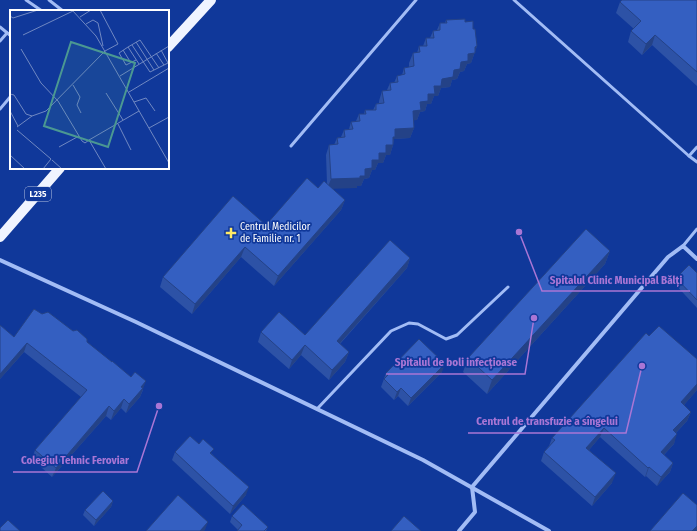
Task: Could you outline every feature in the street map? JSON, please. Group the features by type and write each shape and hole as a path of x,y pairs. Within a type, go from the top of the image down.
{"main road":[{"path":"172,39 211,0"},
{"name":"L235","path":"0,237 59,169"}],"street":[{"path":"459,531 475,512 472,487 668,258 683,246 697,259"},
{"path":"0,260 136,322 423,460 549,531"}],"lane":[{"path":"26,0 41,10"},
{"path":"49,0 62,10"},
{"path":"291,146 416,0"},
{"path":"514,0 697,162"},
{"path":"0,27 10,35"},
{"path":"0,41 7,33"},
{"path":"0,109 10,97"},
{"path":"689,156 697,147"},
{"path":"683,246 697,229"},
{"path":"318,409 391,331 409,323 418,324 446,339 457,335 508,287"}],"building":[{"path":"622,0 697,0 697,72 655,35 646,44 631,31 641,21 620,2"},
{"path":"465,19 465,22 473,21 473,29 475,29 477,46 475,47 475,53 468,54 468,61 461,62 460,69 454,70 453,77 442,79 441,86 434,86 435,94 428,94 428,101 420,102 421,110 413,111 414,128 395,129 393,145 386,145 386,153 379,153 379,160 372,160 372,168 365,169 365,176 360,176 360,178 331,179 329,145 338,144 337,138 345,137 344,130 353,129 351,122 360,121 359,114 366,114 365,110 376,110 376,104 384,103 382,91 391,90 390,83 398,82 397,76 405,74 404,68 414,66 413,53 420,52 419,46 427,46 426,38 434,38 433,31 440,30 440,23 447,23 446,20"},
{"path":"307,178 318,188 324,181 345,200 278,276 245,247 195,304 163,277 233,196 266,225"},
{"path":"586,229 610,251 492,380 468,358"},
{"path":"390,240 410,258 337,341 349,352 332,370 305,345 292,360 261,332 279,312 305,335"},
{"path":"689,265 697,273 697,300 676,278"},
{"path":"34,309 42,314 48,312 73,331 77,330 87,339 87,342 131,377 135,372 146,381 141,387 143,388 129,404 124,399 114,411 109,406 56,468 35,450 87,390 27,343 0,374 0,325 14,337"},
{"path":"659,326 697,359 697,384 681,402 691,412 673,430 677,434 661,452 673,463 661,477 649,467 648,468 604,428 586,448 616,473 595,497 544,452 555,440 552,438 646,333 649,336"},
{"path":"419,339 445,364 411,398 401,388 397,392 384,379 388,375 386,373"},
{"path":"190,436 199,444 203,439 214,449 210,453 249,487 233,506 175,452"},
{"path":"103,491 113,501 96,520 85,510"},
{"path":"683,493 697,505 697,526 692,531 650,531"},
{"path":"178,495 208,522 200,531 146,531"},
{"path":"243,504 268,527 264,531 237,531 242,525 232,516"},
{"path":"404,516 421,531 391,531"},
{"path":"8,520 20,531 0,531 0,528"}],"place":[{"name":"Spitalul Clinic Municipal Bălți","path":"519,232"},
{"name":"Centrul Medicilor de Familie nr. 1","path":"231,233"},
{"name":"Spitalul de boli infecțioase","path":"534,318"},
{"name":"Centrul de transfuzie a sîngelui","path":"642,366"},
{"name":"Colegiul Tehnic Feroviar","path":"159,406"}]}
